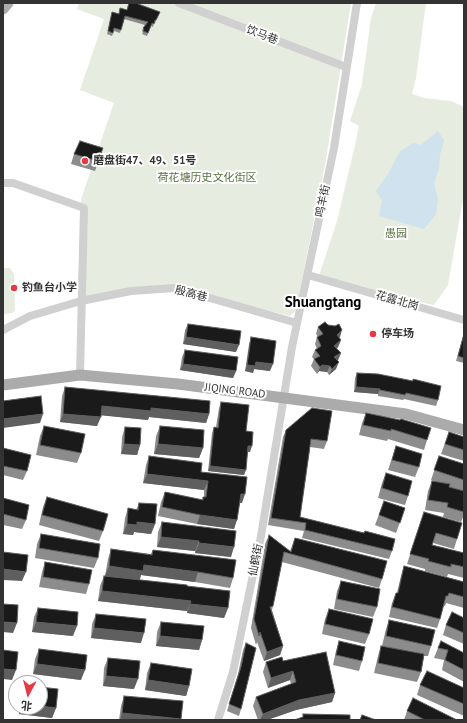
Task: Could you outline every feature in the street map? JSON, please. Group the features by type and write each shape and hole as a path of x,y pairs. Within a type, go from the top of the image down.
{"main road":[{"path":"3,9 8,3"},
{"name":"JIQING ROAD","path":"3,385 80,375 178,384 406,414 464,430"}],"street":[{"name":"饮马巷","path":"179,3 346,67"},
{"name":"鸣羊街","path":"283,397 334,148 357,3"},
{"path":"3,183 14,183 84,208 80,375"},
{"name":"花露北岗","path":"308,275 464,320"},
{"name":"殷高巷","path":"3,330 30,316 81,301 131,291 175,288 298,323"},
{"name":"仙鹤街","path":"218,720 233,672 260,536 283,397"}],"green space":[{"name":"荷花塘历史文化街区","path":"79,3 351,3 325,165 296,310 290,316 175,288 78,297 81,199 114,103 80,90 104,19 77,9"},
{"name":"愚园","path":"376,3 426,3 416,78 412,94 424,98 451,101 464,107 464,193 448,285 434,305 400,298 319,276 337,221 356,141 359,126 350,121 362,84 371,18"},
{"path":"10,268 14,274 15,310 13,313 5,314 3,313 3,269"}],"water":[{"path":"438,131 444,140 440,155 439,169 434,183 438,199 436,214 424,229 379,216 382,200 376,191 389,172 400,151 413,143 421,145"}],"building":[{"path":"129,3 138,3 160,12 154,24 152,23 148,33 143,31 143,28 148,22 125,16 121,30 114,28 113,33 108,31 112,12 119,14 120,8 127,10"},
{"path":"80,141 103,148 98,161 74,154"},
{"path":"325,322 328,325 335,326 339,324 342,330 337,335 341,340 334,346 341,353 334,357 339,362 332,369 330,366 322,365 320,367 314,359 320,356 315,350 321,346 317,337 323,334 318,327"},
{"path":"188,324 241,331 239,345 186,337"},
{"path":"464,334 464,358 458,356"},
{"path":"251,337 276,341 273,364 256,362 255,366 247,365"},
{"path":"185,350 238,357 236,371 183,364"},
{"path":"357,373 378,374 413,381 413,379 441,386 438,400 406,393 405,395 380,389 356,387"},
{"path":"65,387 210,401 209,414 151,408 151,411 102,406 101,417 63,414"},
{"path":"41,396 43,414 3,419 3,401"},
{"path":"221,402 249,405 246,431 253,432 252,446 248,446 246,470 210,466 214,427 218,428"},
{"path":"312,408 332,411 327,441 311,439 300,517 395,539 392,551 305,530 306,523 271,518 286,430"},
{"path":"366,413 401,419 431,428 427,440 391,429 391,431 363,425"},
{"path":"44,426 85,434 81,453 40,445"},
{"path":"160,426 204,430 203,448 158,444"},
{"path":"125,427 141,428 140,445 124,444"},
{"path":"449,432 464,437 464,450 445,444"},
{"path":"396,446 422,454 419,467 392,460"},
{"path":"3,448 31,455 27,471 3,466"},
{"path":"149,456 202,463 201,472 247,477 245,494 241,494 237,520 200,515 162,507 165,492 203,500 203,497 206,497 208,481 147,474"},
{"path":"439,456 464,464 464,480 434,470"},
{"path":"386,473 412,481 408,496 382,488"},
{"path":"432,481 450,484 449,487 464,491 464,512 447,507 448,503 428,500"},
{"path":"47,497 108,514 103,531 42,515"},
{"path":"3,498 29,505 26,520 3,514"},
{"path":"384,501 405,508 400,523 379,515"},
{"path":"139,503 157,504 155,524 137,522 137,525 127,524 128,508 138,510"},
{"path":"424,512 462,523 457,539 436,533 432,545 464,553 464,567 451,564 451,567 428,561 429,559 410,554"},
{"path":"162,522 236,531 234,547 161,537"},
{"path":"41,534 100,544 98,558 39,548"},
{"path":"269,535 291,552 295,538 387,561 382,579 284,552 273,606 270,607 283,646 267,652 260,632 259,636 254,619"},
{"path":"111,549 152,555 153,550 236,560 233,578 144,565 143,571 109,566"},
{"path":"3,552 28,555 26,572 3,569"},
{"path":"45,562 92,570 89,584 43,577"},
{"path":"404,566 464,582 464,597 449,593 448,596 446,596 440,619 392,607 396,593 398,593"},
{"path":"104,576 230,591 228,608 190,604 191,601 102,591"},
{"path":"341,581 380,589 377,607 337,599"},
{"path":"3,604 18,605 17,623 3,622"},
{"path":"38,608 78,612 77,626 36,622"},
{"path":"329,609 373,619 369,634 325,624"},
{"path":"452,612 464,618 464,633 446,625"},
{"path":"96,614 146,619 144,633 94,628"},
{"path":"389,620 435,630 431,646 386,636"},
{"path":"161,622 204,626 202,640 160,636"},
{"path":"339,641 365,647 362,661 336,655"},
{"path":"441,641 464,653 464,670 445,660 448,650 438,648"},
{"path":"246,643 256,648 241,709 229,704 241,667"},
{"path":"381,646 424,654 421,672 378,663"},
{"path":"39,649 87,655 85,670 37,664"},
{"path":"3,650 18,652 16,670 3,669"},
{"path":"326,652 335,693 299,700 263,714 256,697 296,682 293,671 271,678 266,662 282,657 283,661"},
{"path":"108,658 140,661 138,679 106,676"},
{"path":"151,663 192,669 189,686 148,680"},
{"path":"427,671 464,688 464,704 420,685"},
{"path":"48,688 58,689 56,708 48,707"},
{"path":"124,696 183,701 181,719 122,713"},
{"path":"413,698 457,720 425,720 407,711"},
{"path":"303,714 350,715 350,720 294,720 303,717"},
{"path":"362,715 376,720 360,720"}],"place":[{"name":"磨盘街47、49、51号","path":"85,161"},
{"name":"钓鱼台小学","path":"14,288"},
{"name":"停车场","path":"373,334"}],"district":[{"name":"Shuangtang","path":"323,303"}]}
